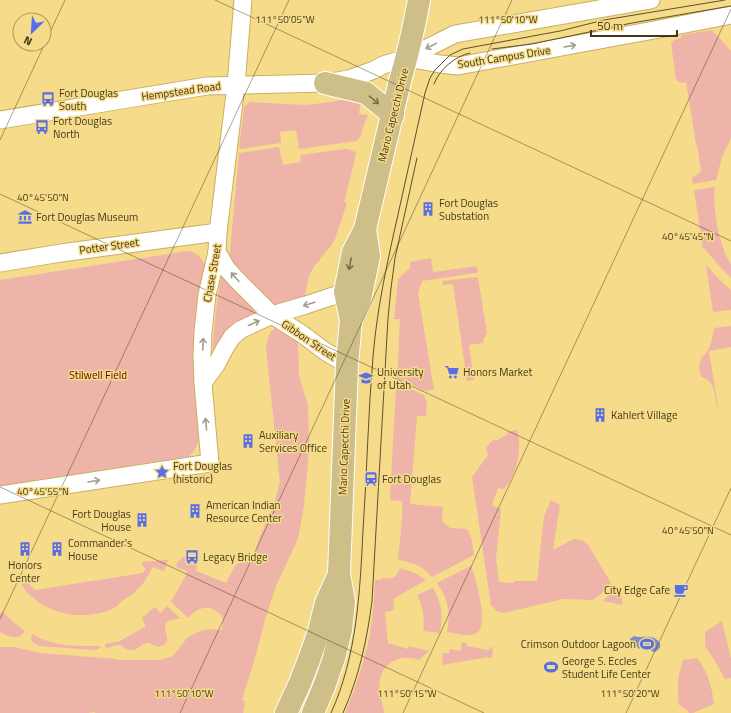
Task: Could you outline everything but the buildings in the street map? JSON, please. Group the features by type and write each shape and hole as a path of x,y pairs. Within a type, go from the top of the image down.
{"main road":[{"name":"Mario Capecchi Drive","path":"313,713 334,658 341,630 344,602 339,574 347,364 351,320 345,292 353,252 366,229 400,81 414,30 419,0"},
{"path":"325,83 366,93 393,115"},
{"name":"Mario Capecchi Drive","path":"351,320 360,299 369,256 366,229"},
{"name":"Mario Capecchi Drive","path":"286,713 310,657 319,631 326,603 339,574"},
{"path":"302,713 317,678 328,646 332,627 331,593"}],"street":[{"name":"Chase Street","path":"0,495 210,463 203,383 203,332 207,296 218,252 218,232 236,85 243,0"},
{"path":"407,58 455,34 651,0"},
{"name":"South Campus Drive","path":"407,58 458,66 731,15"},
{"name":"Hempstead Road","path":"0,120 207,86 325,83 349,79 384,65 407,58"},
{"name":"Potter Street","path":"0,263 61,253 218,232"},
{"name":"Gibbon Street","path":"218,252 232,275 272,315 302,334 326,352 347,364"},
{"name":"Gibbon Street","path":"203,383 216,365 232,337 240,330 272,315 345,292"}],"green space":[{"path":"712,30 731,51 731,138 722,157 716,180 693,184 692,178 701,172 698,149 686,82 681,83 676,80 671,43 674,40 681,38 681,35"},
{"path":"355,98 361,100 359,114 368,115 361,135 357,141 299,149 296,130 280,132 281,143 241,149 239,147 244,107 250,102 305,105"},
{"path":"279,147 283,165 300,162 301,155 345,149 351,150 356,154 344,202 346,202 346,206 335,239 313,268 309,276 304,299 276,306 267,301 229,262 239,153"},
{"path":"715,187 714,201 717,225 725,253 731,265 731,278 705,249 703,249 694,190"},
{"name":"Stilwell Field","path":"188,251 199,256 206,267 202,429 195,450 185,461 0,488 0,280"},
{"path":"431,258 433,272 477,266 478,272 422,281 418,293 434,390 425,391 402,380 397,381 400,319 394,319 398,279 410,268 410,262"},
{"path":"706,265 731,290 731,310 713,312"},
{"path":"222,273 253,305 254,312 251,319 212,360 214,327"},
{"path":"477,277 487,333 483,343 469,345 474,380 467,381 453,284 443,285 442,281"},
{"path":"731,326 731,347 709,351 717,407 714,389 709,381 701,377 699,363 709,347 714,328"},
{"path":"278,327 298,342 299,376 308,405 309,451 304,506 298,539 276,586 266,616 242,700 245,701 243,713 0,713 0,647 14,647 41,653 118,660 161,660 173,656 188,637 202,630 222,630 222,617 212,609 201,608 188,618 171,602 187,571 178,568 176,565 182,557 198,557 196,571 226,583 236,564 254,560 259,539 273,507 280,482 266,348 270,333"},
{"path":"396,386 404,386 424,395 427,404 426,416 417,416 410,504 443,507 442,521 450,528 467,529 472,540 474,555 432,577 417,565 398,560 402,501 390,500"},
{"path":"517,430 519,449 518,461 514,473 504,489 498,488 492,505 501,509 496,559 499,582 514,583 514,581 537,581 544,516 551,500 560,505 553,550 574,539 584,541 589,546 611,583 593,600 563,599 504,613 497,611 491,605 472,477 488,455 486,448 494,439 496,441 508,434 507,432"},
{"path":"168,560 164,571 153,567 144,582 130,596 113,608 100,613 74,615 62,613 39,602 29,594 21,584 22,582 27,582 35,590 143,573 146,569 142,565 142,562"},
{"path":"471,566 475,578 482,614 481,627 478,632 472,635 447,632 449,619 448,606 444,594 437,583"},
{"path":"400,568 414,573 426,580 393,599 394,610 385,612 388,643 408,649 409,646 429,651 419,660 413,658 401,658 395,660 382,672 380,679 380,696 384,713 345,713 358,677 369,639 375,580 381,580 382,578 393,578"},
{"path":"433,588 441,610 440,633 423,631 423,613 417,595"},
{"path":"615,588 621,596 622,605 603,601"},
{"path":"167,606 180,619 170,620 166,623 167,642 164,645 158,647 147,643 134,650 128,650 120,645 108,648 105,647 105,644 120,641 146,626 142,618 155,607 161,613"},
{"path":"2,611 25,631 22,634 13,637 0,632 0,614"},
{"path":"722,621 731,659 731,678 725,679 705,646 705,632"},
{"path":"32,634 57,644 74,646 101,646 96,650 40,646 31,639"},
{"path":"462,642 467,643 467,646 487,650 492,647 492,658 488,657 442,665 443,653 449,653 450,649 461,651"},
{"path":"697,658 709,680 714,704 693,713 689,713 686,709 679,705 679,677 683,660"}],"water":[{"name":"Crimson Outdoor Lagoon","path":"634,636 654,638 659,642 660,646 654,652 645,648 639,649 636,645 631,643 630,639"}],"tram line":[{"path":"331,713 347,669 356,623 362,553 371,378 377,320 383,283 425,93 430,78 435,70 450,55 463,49 560,31 604,20 725,0"},
{"path":"492,49 532,44 632,23 731,6"},
{"path":"434,84 436,79 448,64 453,60 470,53"},
{"path":"343,713 354,686 362,658 372,601 391,288 395,258 417,158"}],"place":[{"name":"Fort Douglas South","path":"48,99"},
{"name":"Fort Douglas North","path":"42,127"},
{"name":"Fort Douglas Substation","path":"428,209"},
{"name":"Fort Douglas Museum","path":"25,217"},
{"name":"Honors Market","path":"452,372"},
{"name":"University of Utah","path":"366,378"},
{"name":"Kahlert Village","path":"600,415"},
{"name":"Auxiliary Services Office","path":"248,441"},
{"name":"Fort Douglas (historic)","path":"162,472"},
{"name":"Fort Douglas","path":"371,479"},
{"name":"American Indian Resource Center","path":"195,511"},
{"name":"Fort Douglas House","path":"142,520"},
{"name":"Honors Center","path":"25,549"},
{"name":"Commander's House","path":"57,549"},
{"name":"Legacy Bridge","path":"192,557"},
{"name":"City Edge Cafe","path":"681,590"},
{"name":"Crimson Outdoor Lagoon","path":"647,644"},
{"name":"George S. Eccles Student Life Center","path":"551,667"}]}
